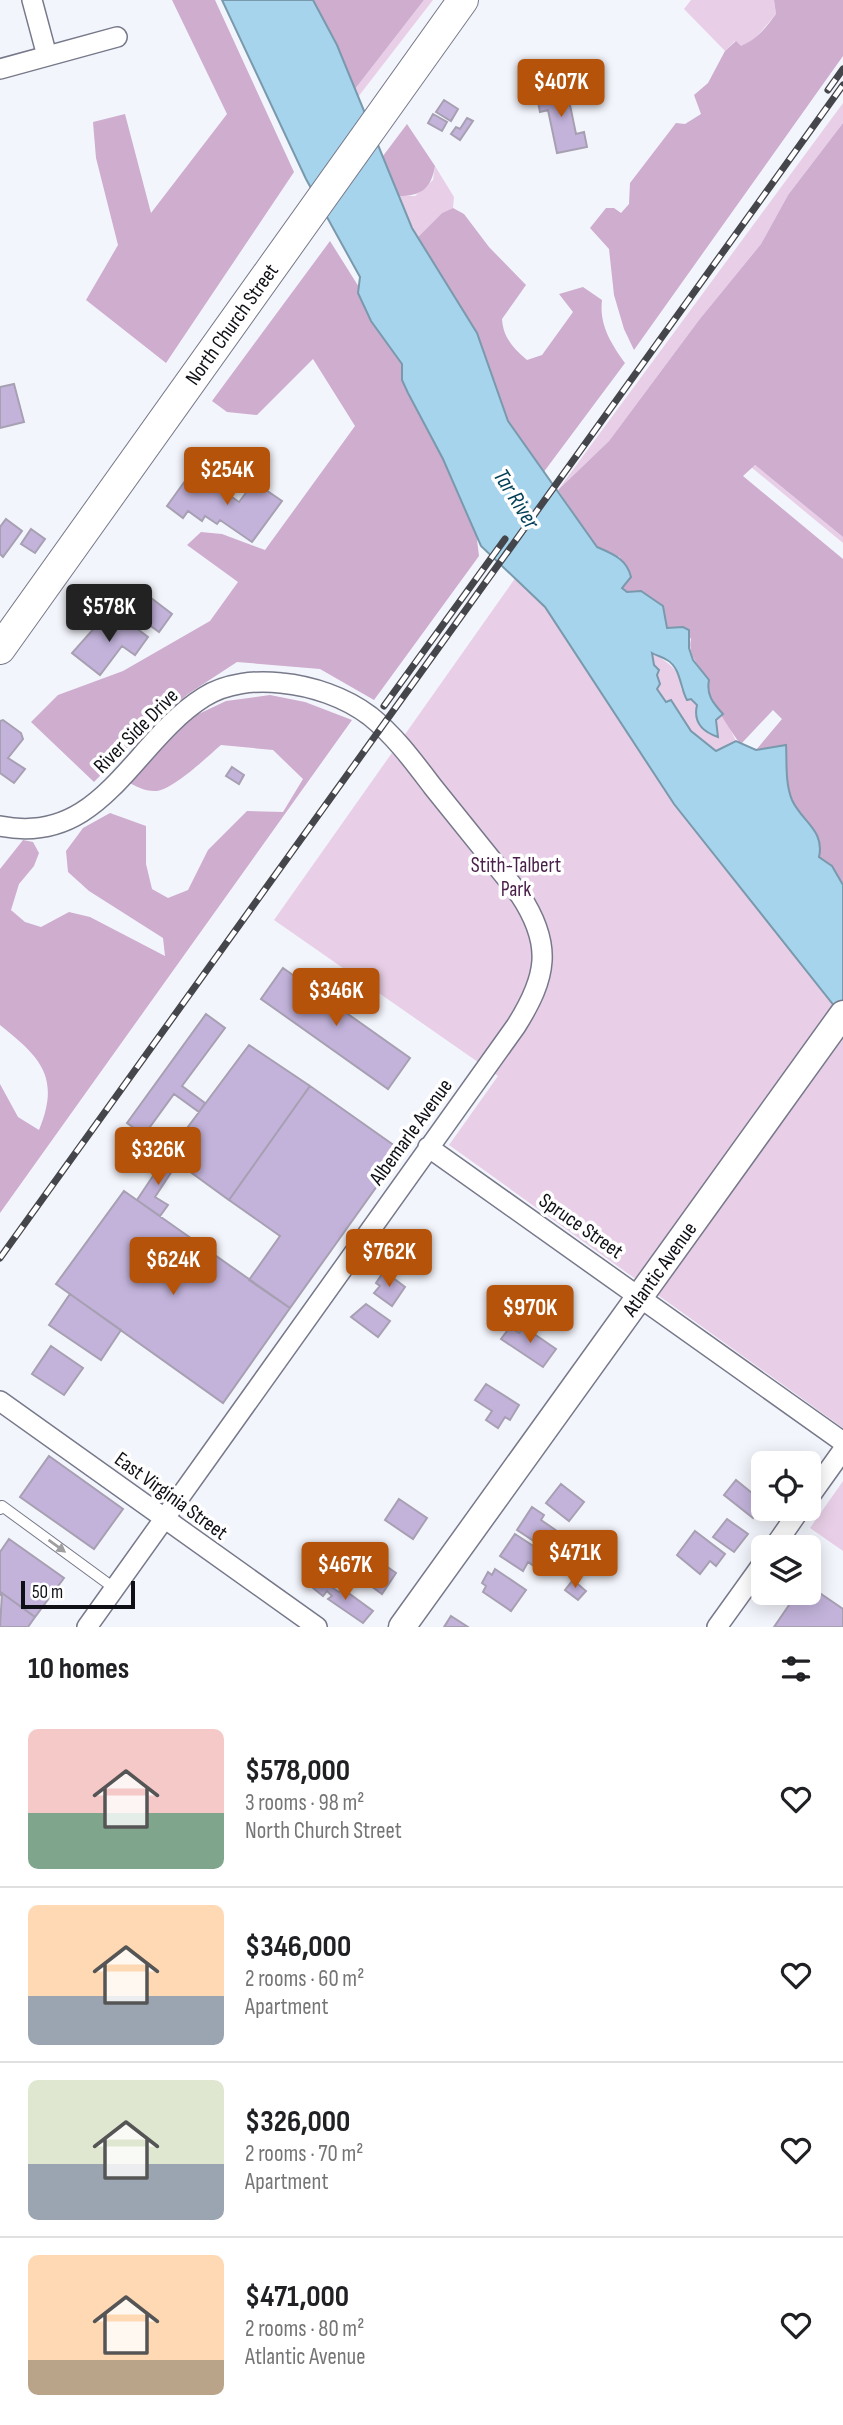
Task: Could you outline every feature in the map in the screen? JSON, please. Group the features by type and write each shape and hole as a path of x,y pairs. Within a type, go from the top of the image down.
{"main road":[{"name":"North Church Street","path":"0,649 463,0"},
{"name":"Atlantic Avenue","path":"402,1627 843,1014"}],"street":[{"path":"32,0 47,56"},
{"path":"0,69 117,37"},
{"name":"River Side Drive","path":"0,826 22,831 53,828 79,815 103,796 204,696 249,682 299,684 353,706 386,730 411,759"},
{"name":"Albemarle Avenue","path":"87,1627 526,1009 540,981 543,953 535,917 411,759"},
{"name":"Spruce Street","path":"428,1147 843,1442"},
{"name":"East Virginia Street","path":"0,1401 317,1627"},
{"path":"821,1481 843,1450"},
{"path":"717,1627 751,1580"}],"lane":[{"path":"1,1507 114,1588"}],"green space":[{"path":"424,0 433,0 358,97 355,89"},
{"path":"691,0 774,0 776,14 754,40 740,47 735,41 725,51 684,9"},
{"path":"843,103 843,123 788,195 761,244 699,320 609,441 558,490"},
{"path":"435,166 454,197 453,208 442,213 417,238 399,196 415,196 433,180"},
{"path":"755,465 843,537 843,543 751,467"},
{"name":"Stith-Talbert Park","path":"516,577 545,607 569,640 674,804 843,1017 843,1428 449,1145 498,1076 274,920"},
{"path":"651,652 676,671 681,689 716,720 723,714 736,741 716,751 691,731 671,700 666,702 658,691 656,679 659,670 654,665"},
{"path":"843,1481 843,1551 810,1528 815,1521 821,1521 821,1512"}],"shaded area":[{"path":"172,0 215,0 294,172 166,363 86,300 118,245 96,158 93,122 125,114 151,213 227,114"},
{"path":"313,0 424,0 355,89 337,45"},
{"path":"774,0 843,0 843,56 634,350 624,329 614,295 609,249 590,228 606,208 614,208 621,213 629,204 630,183 676,123 685,124 701,114 694,95 708,83 725,51 736,41 741,46 752,40 768,24 776,14"},
{"path":"843,123 843,537 755,465 743,476 843,559 843,885 832,866 819,857 819,840 816,833 792,800 787,780 786,745 756,750 782,719 773,710 741,744 710,695 709,680 693,656 691,639 683,627 667,628 663,606 641,591 627,592 622,588 627,583 620,557 597,547 558,490 609,441 699,320 761,244 788,195"},
{"path":"407,124 435,166 431,180 424,190 413,195 399,196 383,156"},
{"path":"453,208 464,214 489,247 526,285 502,319 507,337 522,356 527,360 542,355 573,312 559,294 583,287 602,300 604,326 625,363 543,473 508,421 471,323 417,238 442,213"},
{"path":"330,241 401,354 473,507 479,556 374,700 320,669 237,662 188,694 141,734 94,782 31,722 58,695 123,671 210,621 238,582 187,545 201,532 222,534 265,550 355,426 313,359 257,415 227,412 212,401"},
{"path":"270,695 305,702 352,720 0,1213 0,1084 18,1117 39,1130 48,1096 47,1082 36,1058 0,1025 0,869 23,840 33,842 39,853 34,866 19,884 11,910 25,922 41,927 69,912 90,917 165,956 163,938 89,891 68,872 66,851 83,828 110,813 146,826 146,864 152,889 168,898 188,890 208,850 247,811 283,812 303,779 273,750 221,745 164,789 149,791 126,781 188,719 226,701"}],"water":[{"name":"Tar River","path":"222,0 313,0 337,45 412,228 477,333 508,421 597,547 623,561 631,577 622,588 627,592 641,591 663,606 667,628 683,627 689,630 689,648 693,660 709,680 711,698 723,714 716,720 718,737 700,726 696,716 697,705 691,699 687,700 672,664 652,653 654,665 659,670 657,675 660,684 657,689 666,702 671,700 691,731 716,751 736,741 756,750 786,745 787,780 792,800 816,833 820,848 819,857 832,866 843,885 843,1017 674,804 545,607 481,546 443,459 402,380 402,364 371,321 358,293 360,277 306,179"}],"building":[{"path":"566,86 576,134 584,132 587,147 557,153 548,110 540,112 536,92"},
{"path":"444,100 458,109 451,121 436,112"},
{"path":"433,114 447,122 442,131 428,123"},
{"path":"467,118 473,121 460,140 451,134 456,127 460,129"},
{"path":"14,384 24,422 0,428 0,387"},
{"path":"185,481 200,491 209,481 239,502 254,482 282,501 252,542 220,520 217,524 205,516 202,521 188,511 183,518 167,506"},
{"path":"6,519 22,531 3,557 0,554 0,527"},
{"path":"31,529 45,539 35,553 21,544"},
{"path":"138,588 172,614 159,632 124,606"},
{"path":"119,615 148,637 135,655 122,646 100,675 72,653 97,625 105,633"},
{"path":"3,720 21,733 23,739 8,758 25,769 14,783 0,773 0,721"},
{"path":"232,767 244,775 239,784 226,776"},
{"path":"283,968 410,1058 388,1089 261,999"},
{"path":"206,1014 225,1028 182,1086 205,1103 199,1112 174,1094 144,1135 127,1123"},
{"path":"249,1045 310,1086 229,1200 167,1155"},
{"path":"310,1086 402,1151 290,1308 249,1280 280,1236 229,1200"},
{"path":"167,1155 178,1162 155,1197 168,1205 160,1216 137,1200"},
{"path":"124,1191 290,1308 223,1403 56,1284"},
{"path":"384,1271 405,1287 392,1306 374,1293 380,1286 376,1283"},
{"path":"70,1294 121,1330 101,1360 49,1325"},
{"path":"366,1304 390,1321 378,1337 351,1317"},
{"path":"510,1327 519,1333 524,1327 556,1349 543,1367 501,1339"},
{"path":"51,1346 83,1368 64,1395 32,1374"},
{"path":"486,1384 519,1405 510,1420 505,1417 498,1428 486,1420 492,1411 475,1400"},
{"path":"49,1456 123,1509 94,1549 20,1497"},
{"path":"736,1480 751,1492 751,1516 724,1495"},
{"path":"561,1484 584,1502 569,1521 546,1503"},
{"path":"399,1499 427,1518 413,1539 385,1520"},
{"path":"532,1507 544,1515 541,1520 557,1531 546,1549 517,1530"},
{"path":"727,1519 748,1534 734,1552 713,1537"},
{"path":"695,1531 725,1554 716,1566 710,1561 700,1574 677,1555"},
{"path":"515,1534 547,1555 538,1569 528,1562 523,1571 500,1556"},
{"path":"9,1539 64,1578 35,1617 2,1593 0,1595 0,1552"},
{"path":"366,1552 396,1573 382,1594 364,1581 360,1586 337,1570 346,1557 358,1565"},
{"path":"495,1569 526,1590 511,1611 483,1592 486,1586 482,1583 488,1572 492,1575"},
{"path":"321,1580 339,1592 343,1589 373,1611 363,1623 328,1599 332,1596 327,1591 323,1596 313,1588"},
{"path":"573,1580 586,1591 578,1600 565,1590"},
{"path":"2,1593 35,1617 28,1627 0,1627"},
{"path":"821,1594 843,1609 843,1627 774,1627 789,1605 821,1605"},
{"path":"451,1616 468,1627 444,1627"}],"railway":[{"path":"828,90 843,69"},
{"path":"0,1258 843,85"},
{"path":"384,706 505,539"}]}
